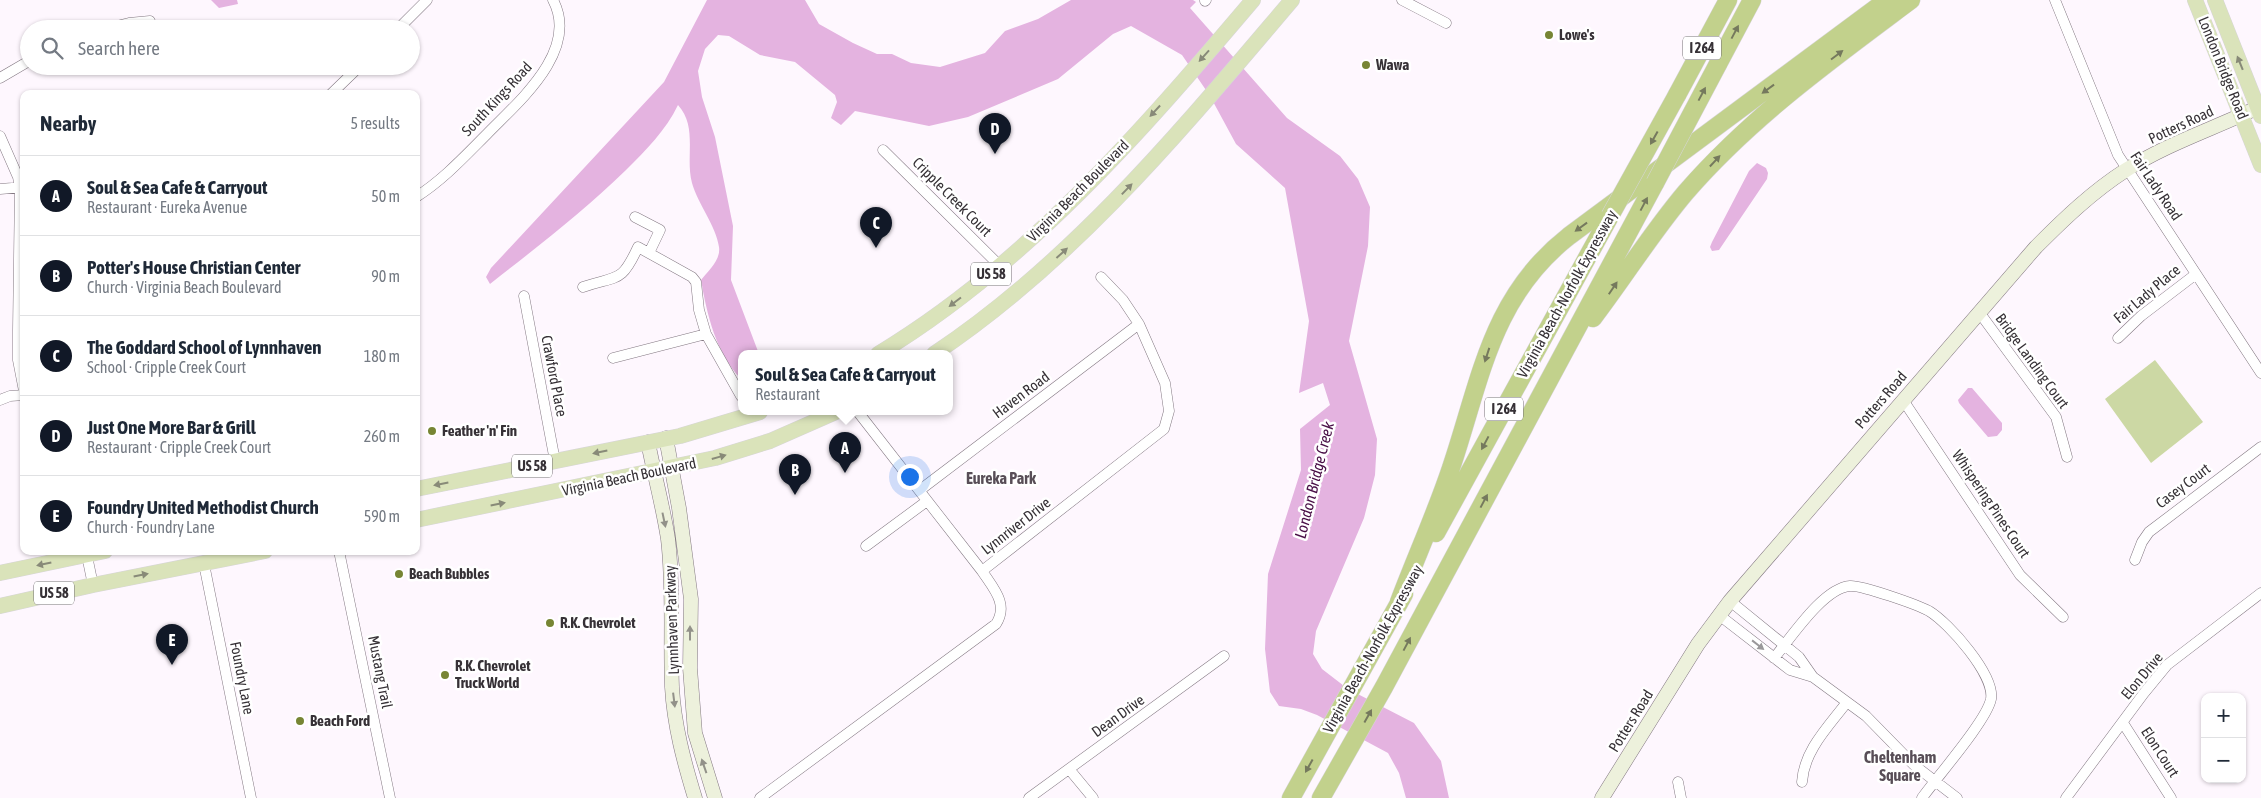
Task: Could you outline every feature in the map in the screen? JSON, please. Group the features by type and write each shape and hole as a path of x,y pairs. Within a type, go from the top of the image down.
{"highway":[{"name":"Virginia Beach-Norfolk Expressway","path":"1291,798 1728,0"},
{"name":"Virginia Beach-Norfolk Expressway","path":"1321,798 1384,687 1752,0"},
{"path":"1399,602 1444,488 1498,325 1524,280 1546,256 1569,236 1887,0"},
{"path":"1554,370 1664,218 1723,153 1791,91 1911,0"}],"main road":[{"name":"Virginia Beach Boulevard","path":"884,350 942,311 1000,266 1072,202 1253,0"},
{"name":"US 58","path":"940,350 985,318 1073,242 1141,174 1292,0"},
{"name":"London Bridge Road","path":"2195,0 2261,165"},
{"name":"London Bridge Road","path":"2215,0 2260,110"},
{"name":"Virginia Beach Boulevard","path":"420,488 666,438 746,415"},
{"name":"Virginia Beach Boulevard","path":"420,519 672,469 746,449 829,415"},
{"name":"US 58","path":"0,573 78,555"},
{"name":"US 58","path":"0,606 93,585 246,555"}],"street":[{"path":"407,20 427,0"},
{"name":"South Kings Road","path":"420,195 450,171 537,82 554,52 559,34 560,22 553,0"},
{"path":"1402,0 1446,23"},
{"name":"Fair Lady Road","path":"2055,0 2114,148 2261,373"},
{"path":"0,78 20,66"},
{"path":"335,90 351,75"},
{"name":"Potters Road","path":"1602,798 1698,644 1730,601 1979,312 2073,210 2127,170 2173,145 2242,115 2260,110"},
{"path":"0,136 20,182"},
{"name":"Cripple Creek Court","path":"883,150 1000,266"},
{"path":"0,189 20,187"},
{"path":"635,217 660,230 649,253"},
{"path":"583,287 623,274 629,267 638,247 692,277 696,282 699,310 706,334 738,391"},
{"path":"20,259 18,360 20,371"},
{"name":"Fair Lady Place","path":"2118,338 2148,310 2196,274"},
{"name":"Lynnriver Drive","path":"760,798 996,624 1002,615 1001,602 982,571 1164,429 1169,411 1169,398 1165,383 1140,324 1123,300 1101,277"},
{"name":"Crawford Place","path":"524,296 555,462"},
{"name":"Bridge Landing Court","path":"1979,312 2056,417 2067,457"},
{"name":"Haven Road","path":"920,490 1140,324"},
{"path":"613,358 706,334"},
{"path":"0,400 20,394"},
{"name":"Whispering Pines Court","path":"1903,400 2020,575 2063,617"},
{"path":"860,415 982,571"},
{"name":"Lynnhaven Parkway","path":"666,438 691,599 690,668 695,733 715,798"},
{"name":"Lynnhaven Parkway","path":"648,442 668,539 673,630 672,688 676,721 684,761 695,798"},
{"name":"Casey Court","path":"2135,560 2142,542 2149,532 2261,448"},
{"path":"866,546 927,501"},
{"path":"87,555 93,585"},
{"name":"Mustang Trail","path":"340,555 390,798"},
{"name":"Foundry Lane","path":"204,564 251,798"},
{"path":"1774,658 1829,595 1850,586 1908,602 1928,610 1940,619 1958,638 1983,672 1991,689 1987,709 1922,798"},
{"name":"Elon Drive","path":"2066,798 2167,665 2261,593"},
{"path":"1730,601 1799,657 1813,677 1881,730 1914,765 1957,798"},
{"path":"1719,615 1790,670 1813,677"},
{"name":"Dean Drive","path":"1029,798 1224,656"},
{"path":"1802,782 1808,755 1847,702"},
{"name":"Elon Court","path":"2123,723 2171,798"},
{"path":"1069,770 1093,798"},
{"path":"1678,782 1681,798"}],"green space":[{"path":"2155,360 2203,422 2151,463 2105,399"}],"water":[{"path":"211,0 237,0 238,4 219,8"},
{"name":"London Bridge Creek","path":"707,0 805,0 819,24 853,43 877,54 892,54 911,63 940,67 985,53 1005,31 1038,19 1071,0 1193,0 1196,2 1190,8 1287,118 1340,156 1358,179 1370,207 1368,246 1349,341 1377,439 1375,475 1364,518 1316,631 1313,654 1322,669 1348,689 1414,723 1441,761 1449,798 1406,798 1399,773 1388,753 1317,715 1301,709 1279,706 1270,692 1265,649 1268,574 1301,470 1300,429 1330,405 1323,383 1299,393 1309,321 1285,188 1236,144 1210,96 1182,55 1131,26 1113,34 1058,79 968,117 929,126 855,111 841,125 831,118 837,102 835,95 795,62 760,55 729,36 718,35 705,49 698,71 702,97 715,137 733,226 731,280 757,350 738,350 738,376 732,369 719,345 706,307 701,280 716,261 719,247 714,231 692,183 688,123 678,105 662,131 610,185 576,215 490,284 486,277 491,268 664,82"},
{"path":"1757,163 1766,168 1768,173 1767,179 1719,250 1712,251 1710,247 1712,242 1749,171"},
{"path":"1968,388 1972,388 2002,423 2002,430 1997,436 1988,437 1959,403 1958,400"}],"place":[{"name":"Lowe's","path":"1549,35"},
{"name":"Wawa","path":"1366,65"},
{"name":"Just One More Bar & Grill","path":"995,154"},
{"name":"The Goddard School of Lynnhaven","path":"876,248"},
{"name":"Feather 'n' Fin","path":"432,431"},
{"name":"Soul & Sea Cafe & Carryout","path":"845,473"},
{"name":"Potter's House Christian Center","path":"795,495"},
{"name":"Beach Bubbles","path":"399,574"},
{"name":"R.K. Chevrolet","path":"550,623"},
{"name":"Foundry United Methodist Church","path":"172,665"},
{"name":"R.K. Chevrolet Truck World","path":"445,675"},
{"name":"Beach Ford","path":"300,721"}],"district":[{"name":"Eureka Park","path":"1001,478"},
{"name":"Cheltenham Square","path":"1900,766"}]}
